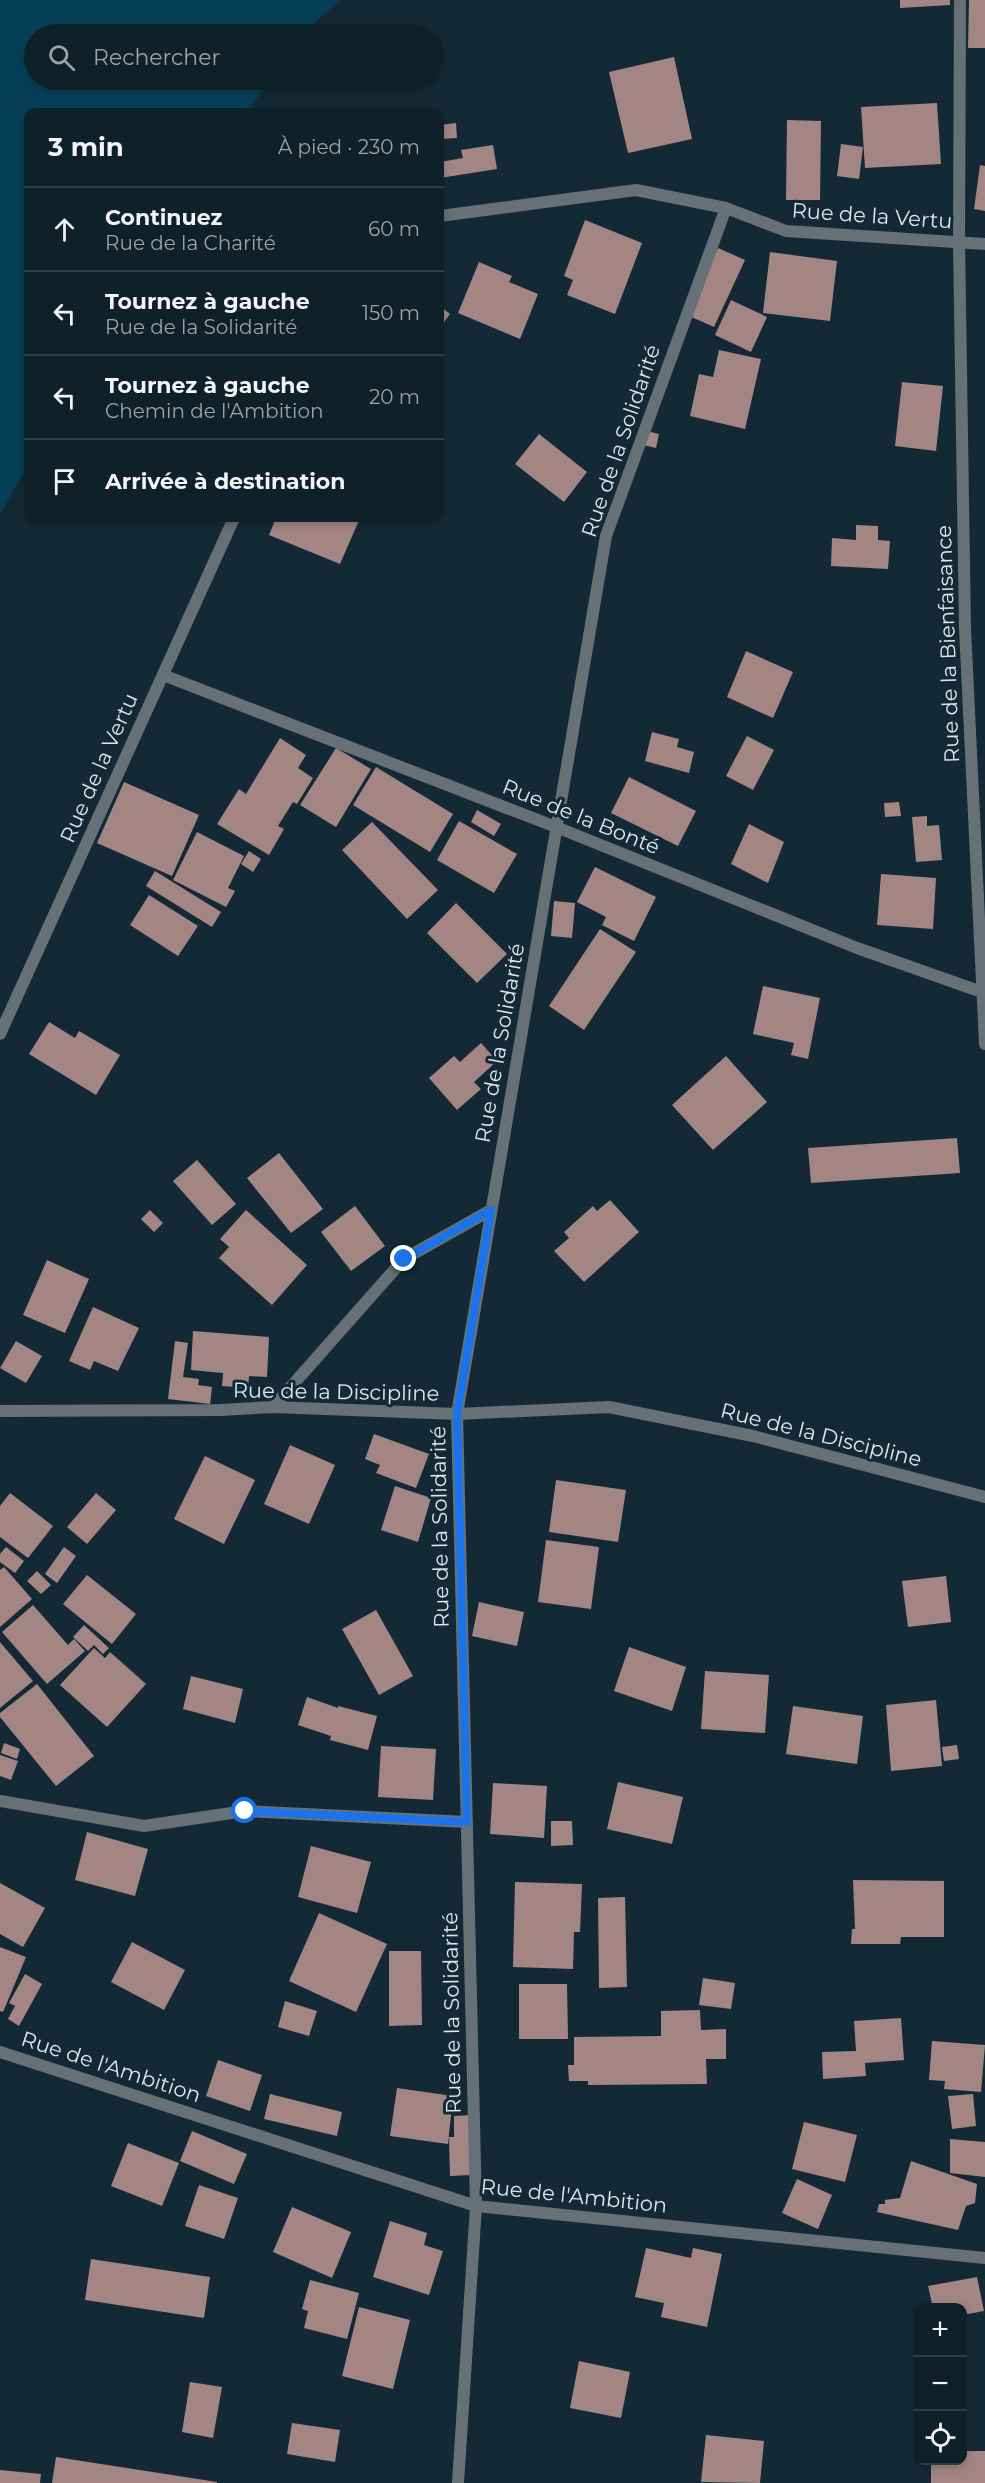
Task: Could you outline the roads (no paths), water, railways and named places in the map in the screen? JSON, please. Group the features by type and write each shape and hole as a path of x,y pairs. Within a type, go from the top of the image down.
{"street":[{"name":"Rue de la Bienfaisance","path":"960,0 959,242 965,628 985,1044"},
{"name":"Rue de la Vertu","path":"444,215 636,190 726,208 786,231 985,244"},
{"name":"Rue de la Solidarité","path":"458,2483 476,2206 457,1414 606,536 726,208"},
{"name":"Rue de la Vertu","path":"0,1034 232,522"},
{"name":"Rue de la Bonté","path":"163,675 556,827 857,948 984,993"},
{"path":"273,1407 404,1259 491,1210"},
{"name":"Rue de la Discipline","path":"0,1411 221,1410 273,1407 457,1414 609,1407 753,1436 985,1497"},
{"path":"0,1801 144,1826 245,1811 467,1822"},
{"name":"Rue de l'Ambition","path":"0,2052 476,2206 985,2258"}]}
